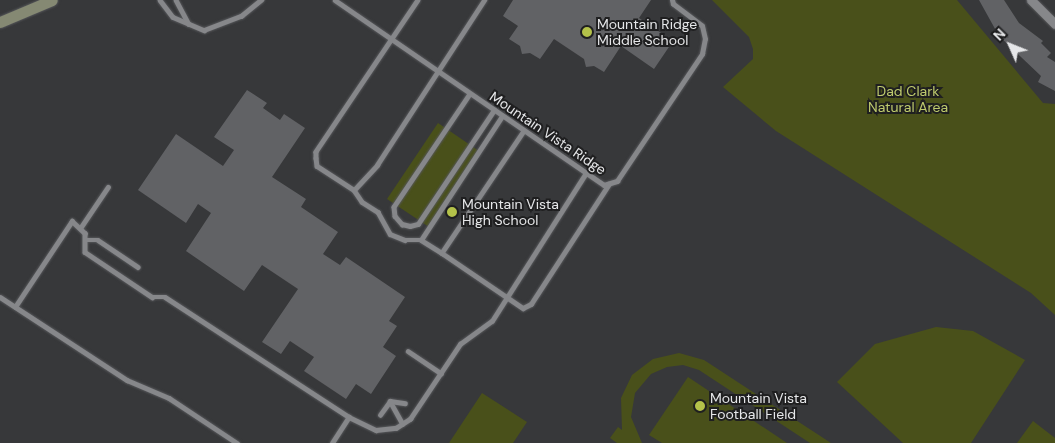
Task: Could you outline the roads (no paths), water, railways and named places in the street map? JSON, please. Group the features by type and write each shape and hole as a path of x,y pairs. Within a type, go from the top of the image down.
{"main road":[{"path":"0,22 52,0"}],"street":[{"path":"1032,0 1055,24"}],"lane":[{"path":"160,0 173,17 204,30 221,26 261,0"},
{"path":"176,0 190,25"},
{"name":"Mountain Vista Ridge","path":"335,0 437,72 604,185 609,184 622,174 702,54 705,40 702,26 673,4 672,0"},
{"path":"418,0 316,152 318,166 354,190 362,202 378,212 390,234 405,240 421,240 523,308 532,304 609,184"},
{"path":"354,190 377,165 484,0"},
{"path":"470,94 394,207 395,216 402,224 410,226 418,224 494,110"},
{"path":"421,240 502,116"},
{"path":"442,253 524,131"},
{"path":"16,307 72,221 81,227 86,240 85,252 152,297 165,297 349,416 376,430 387,431 403,424 460,344 492,321 586,173"},
{"path":"81,227 108,187"},
{"path":"86,240 98,240 138,267"},
{"path":"0,297 127,380 169,398 237,443"},
{"path":"408,351 441,373"},
{"path":"390,401 403,424"},
{"path":"390,401 405,403"},
{"path":"380,415 390,401"},
{"path":"332,443 349,416"}],"place":[{"name":"Mountain Ridge Middle School","path":"587,32"},
{"name":"Mountain Vista High School","path":"452,212"},
{"name":"Mountain Vista Football Field","path":"700,406"}],"park label":[{"name":"Dad Clark Natural Area","path":"908,99"}]}
